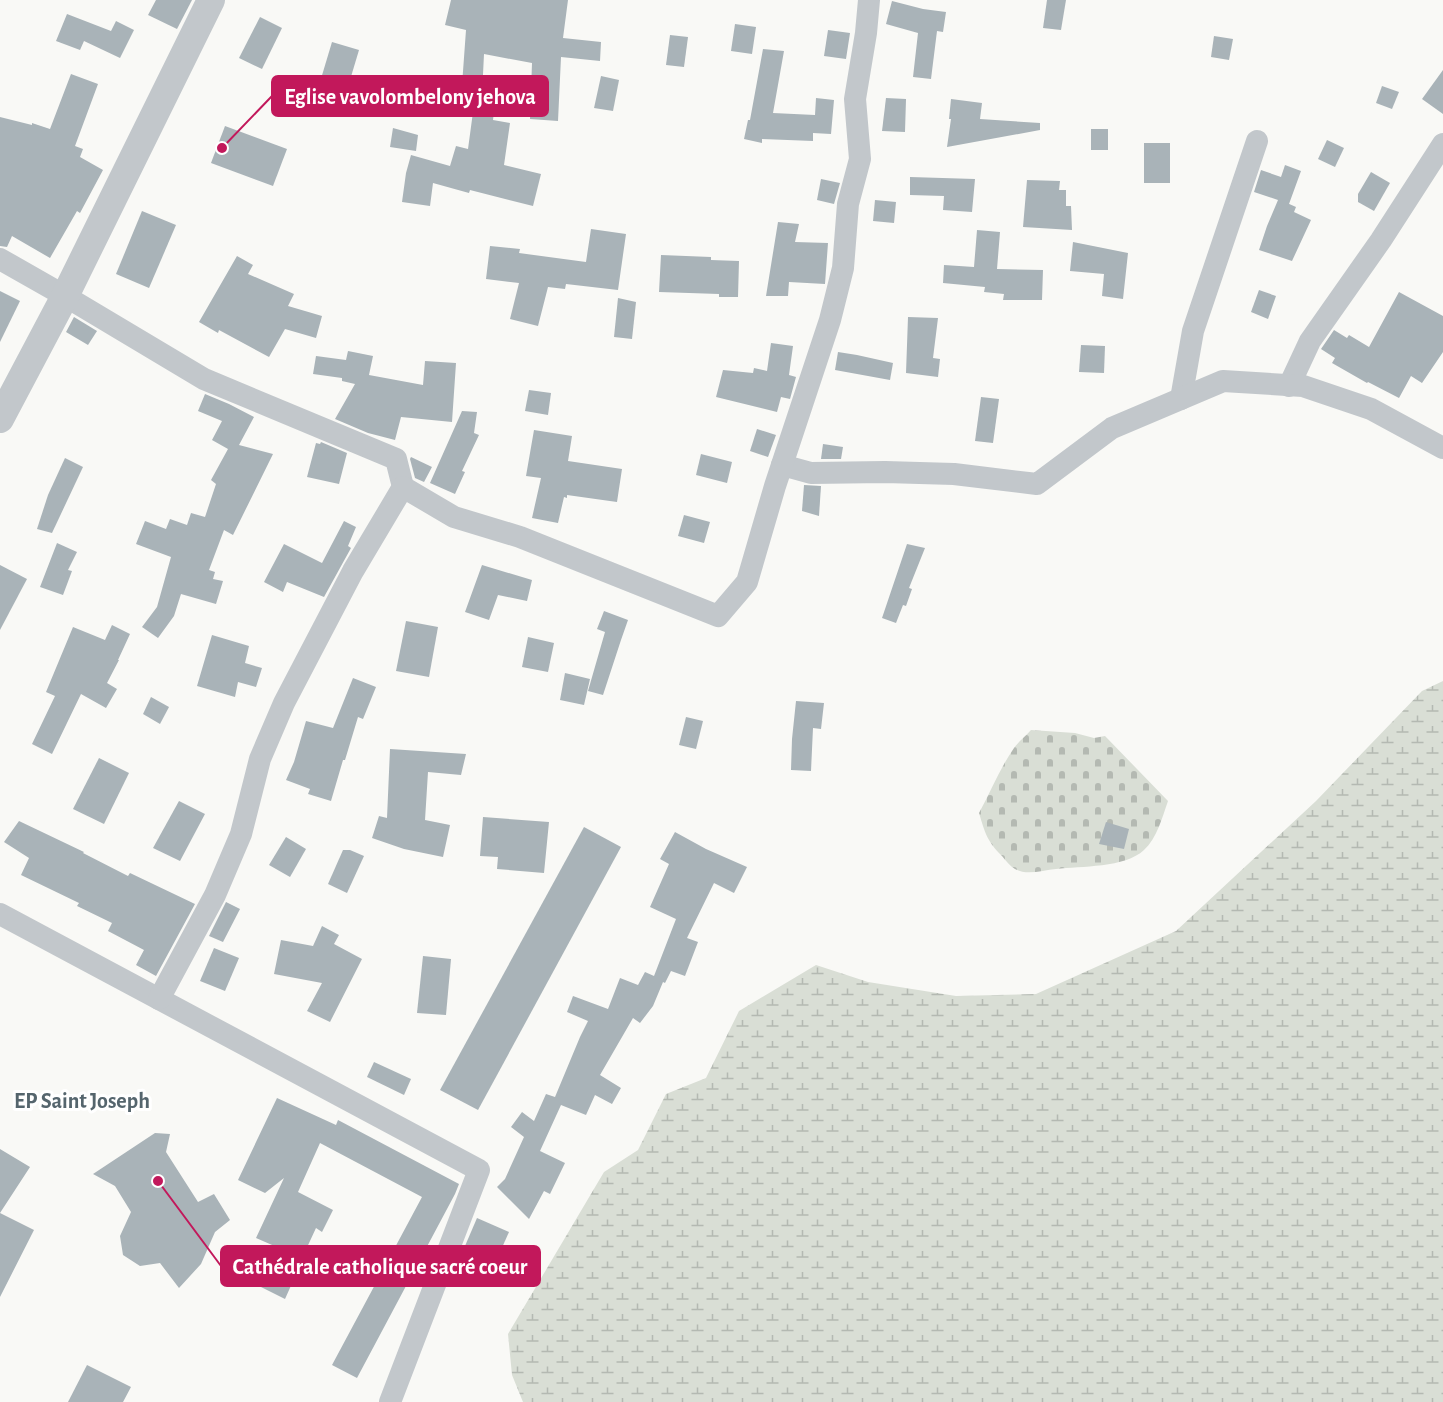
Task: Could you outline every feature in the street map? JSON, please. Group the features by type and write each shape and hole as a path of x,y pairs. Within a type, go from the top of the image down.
{"street":[{"path":"0,419 65,296 211,0"},
{"path":"403,487 454,517 520,537 718,616 747,582 782,465 830,320 843,268 848,204 860,159 855,99 869,0"},
{"path":"1181,399 1193,331 1257,141"},
{"path":"1289,386 1310,340 1381,240 1443,144"},
{"path":"0,259 204,380 396,459 403,487 353,571 284,704 260,759 241,834 215,896 159,999"},
{"path":"782,465 811,473 954,474 1037,484 1112,428 1223,381 1302,386 1371,409 1443,448"},
{"path":"0,914 479,1170 390,1402"}],"green space":[{"path":"1443,681 1443,1402 523,1402 512,1375 508,1334 604,1172 638,1150 666,1094 706,1078 739,1011 816,965 868,982 956,996 1036,994 1176,931 1316,801 1422,691"},
{"path":"1031,730 1075,733 1094,738 1105,736 1168,801 1156,834 1144,850 1136,856 1114,863 1035,872 1020,871 1008,863 990,841 979,813 1009,756"}],"building":[{"path":"156,0 192,0 177,29 148,15"},
{"path":"451,0 568,0 563,38 601,42 600,61 561,57 558,121 530,119 532,63 484,54 482,95 496,96 493,120 510,123 504,165 541,174 533,206 433,183 430,206 402,202 411,155 450,166 456,146 468,149 473,112 427,108 429,83 462,85 466,30 445,25"},
{"path":"1047,0 1066,0 1061,30 1043,28"},
{"path":"892,1 946,12 943,32 937,31 931,79 913,77 918,33 886,24"},
{"path":"67,14 111,31 116,21 134,30 120,58 84,41 80,50 56,41"},
{"path":"260,17 282,28 262,69 239,58"},
{"path":"735,24 756,27 752,54 731,51"},
{"path":"828,30 850,33 846,59 824,56"},
{"path":"670,35 688,37 684,67 666,65"},
{"path":"1214,36 1233,39 1229,60 1211,57"},
{"path":"332,42 359,50 347,90 320,82"},
{"path":"763,49 784,51 773,113 815,115 816,98 834,100 831,134 813,133 813,141 762,139 762,143 744,139 748,120 750,120"},
{"path":"1443,70 1443,114 1422,99"},
{"path":"71,74 98,84 75,146 83,149 80,157 103,170 80,213 77,211 50,258 12,236 7,247 0,246 0,117 50,129"},
{"path":"601,76 619,80 613,111 594,108"},
{"path":"1382,86 1399,92 1392,109 1376,103"},
{"path":"886,98 906,99 905,132 882,131"},
{"path":"951,99 982,103 980,119 1040,123 1040,130 947,147"},
{"path":"225,126 287,149 273,186 211,163"},
{"path":"393,128 418,135 416,151 390,147"},
{"path":"1091,129 1108,129 1108,150 1091,150"},
{"path":"1327,140 1344,148 1335,167 1318,159"},
{"path":"1144,143 1170,143 1170,183 1144,183"},
{"path":"1285,165 1301,171 1289,204 1296,207 1294,212 1311,220 1292,261 1259,250 1278,200 1254,192 1261,170 1281,177"},
{"path":"1371,172 1390,183 1374,211 1358,202 1358,194"},
{"path":"910,177 975,179 972,212 943,210 944,196 910,195"},
{"path":"821,179 840,183 834,204 817,200"},
{"path":"1027,180 1060,181 1059,190 1066,190 1066,206 1071,206 1072,230 1023,227"},
{"path":"875,200 896,202 894,223 873,221"},
{"path":"142,211 176,225 149,288 116,274"},
{"path":"778,222 799,224 795,242 828,243 825,284 789,282 788,296 766,296"},
{"path":"591,229 626,234 618,290 566,284 565,289 548,287 538,326 510,319 519,283 486,279 490,246 520,249 519,253 586,262"},
{"path":"977,230 1000,232 997,269 1043,270 1042,300 1003,300 1004,294 984,292 985,287 943,283 944,265 974,267"},
{"path":"1073,242 1128,253 1123,299 1102,296 1104,274 1070,271"},
{"path":"661,255 711,257 711,260 739,261 738,297 659,292"},
{"path":"237,256 253,265 248,274 294,294 288,306 322,316 316,338 285,329 269,357 199,322"},
{"path":"1259,290 1276,296 1268,319 1251,312"},
{"path":"0,291 20,301 0,342"},
{"path":"1399,292 1443,316 1443,352 1422,383 1411,376 1399,398 1332,363 1335,358 1321,349 1334,330 1347,338 1349,335 1369,347"},
{"path":"618,298 636,302 632,339 614,337"},
{"path":"74,317 97,331 88,345 66,332"},
{"path":"908,317 938,318 933,358 940,359 938,377 906,373"},
{"path":"771,343 793,346 789,375 796,377 790,399 781,397 777,412 716,397 723,370 753,373 754,368 767,371"},
{"path":"1081,345 1105,346 1104,373 1079,372"},
{"path":"348,351 373,356 369,375 423,385 425,361 456,363 452,422 401,417 395,440 368,433 335,419 355,384 342,381 342,378 313,374 316,356 346,360"},
{"path":"838,352 893,363 890,380 835,370"},
{"path":"529,390 551,393 548,415 525,411"},
{"path":"205,394 254,417 239,445 273,454 233,535 224,530 209,570 215,572 213,579 223,581 216,604 181,594 174,616 158,638 142,627 157,607 171,557 136,544 145,521 166,529 170,519 187,525 191,513 205,517 216,484 211,480 228,449 212,440 222,421 198,411"},
{"path":"981,397 999,399 993,443 975,441"},
{"path":"462,411 477,412 474,433 479,435 462,471 465,472 455,494 430,483"},
{"path":"757,429 776,435 768,457 750,451"},
{"path":"534,430 572,436 568,461 622,469 617,502 567,495 567,498 564,497 558,523 532,518 541,478 526,476"},
{"path":"321,442 347,453 339,484 307,477 316,443"},
{"path":"823,444 843,447 841,459 821,459"},
{"path":"701,454 732,462 727,483 696,475"},
{"path":"411,457 432,467 424,482 415,478"},
{"path":"65,458 83,467 52,533 37,529 48,495"},
{"path":"804,485 821,486 819,516 802,511"},
{"path":"684,515 710,522 704,543 678,536"},
{"path":"344,521 356,527 348,546 351,548 324,597 287,582 283,592 264,582 284,544 322,563"},
{"path":"57,543 77,552 68,570 72,571 63,595 40,587"},
{"path":"907,544 925,548 909,588 912,589 906,606 903,605 896,623 882,618"},
{"path":"0,565 27,579 0,630"},
{"path":"482,565 532,580 527,601 498,595 489,620 465,612"},
{"path":"604,611 628,620 603,695 588,691 605,632 597,629"},
{"path":"406,621 438,627 429,677 396,671"},
{"path":"112,625 130,634 107,683 117,689 106,708 81,694 52,754 32,744 55,696 46,692 73,627 105,640"},
{"path":"212,635 249,646 245,663 262,668 256,687 238,682 235,697 197,686"},
{"path":"528,637 554,643 548,672 522,667"},
{"path":"565,673 590,679 584,705 560,700"},
{"path":"353,678 376,687 363,719 358,717 331,801 308,794 310,789 286,780 306,721 333,728"},
{"path":"151,697 169,707 160,724 143,714"},
{"path":"796,701 824,703 821,729 813,728 811,771 791,770"},
{"path":"686,717 703,721 696,749 679,745"},
{"path":"390,749 466,754 461,775 428,772 425,820 450,825 443,857 404,849 372,838 379,816 387,818"},
{"path":"99,758 129,773 104,824 73,809"},
{"path":"179,801 205,814 180,861 153,848"},
{"path":"483,817 549,822 544,873 497,869 498,857 480,856"},
{"path":"19,821 128,876 130,873 195,904 156,976 136,965 144,950 108,931 112,923 77,906 79,903 21,875 29,858 4,842"},
{"path":"1106,822 1129,829 1124,849 1099,844"},
{"path":"584,827 621,847 478,1110 440,1090"},
{"path":"675,832 747,867 734,893 714,883 687,938 698,942 685,976 671,971 665,983 663,982 653,1006 640,1023 633,1018 600,1075 621,1088 612,1104 595,1095 586,1115 561,1105 540,1151 565,1163 550,1194 544,1191 529,1219 497,1187 505,1179 524,1137 511,1127 522,1112 534,1121 546,1094 555,1097 588,1021 567,1012 573,996 608,1009 620,978 638,985 645,972 654,976 676,919 650,907 669,864 660,859"},
{"path":"286,837 306,849 290,877 269,865"},
{"path":"343,850 350,850 364,856 347,893 328,884"},
{"path":"226,902 240,909 223,942 209,936"},
{"path":"322,926 339,935 334,944 362,959 330,1022 307,1011 322,983 274,974 281,940 313,946"},
{"path":"214,948 239,958 225,991 200,981"},
{"path":"423,956 451,959 446,1015 417,1013"},
{"path":"374,1062 411,1079 404,1095 367,1077"},
{"path":"277,1098 336,1125 338,1120 459,1184 357,1378 332,1365 422,1197 320,1143 298,1192 333,1210 322,1232 316,1228 285,1299 261,1287 279,1248 256,1238 284,1178 265,1193 238,1180"},
{"path":"155,1133 170,1134 166,1152 198,1202 214,1194 230,1220 215,1232 201,1264 179,1288 160,1263 140,1266 123,1255 120,1236 131,1212 115,1186 93,1174"},
{"path":"0,1149 30,1167 0,1213"},
{"path":"0,1213 34,1230 0,1297"},
{"path":"477,1218 509,1232 487,1281 456,1267"},
{"path":"87,1365 131,1387 123,1402 68,1402"}],"place":[{"name":"Eglise vavolombelony jehova","path":"222,148"},
{"name":"Cathédrale catholique sacré coeur","path":"158,1181"}],"district":[{"name":"EP Saint Joseph","path":"82,1100"}]}
